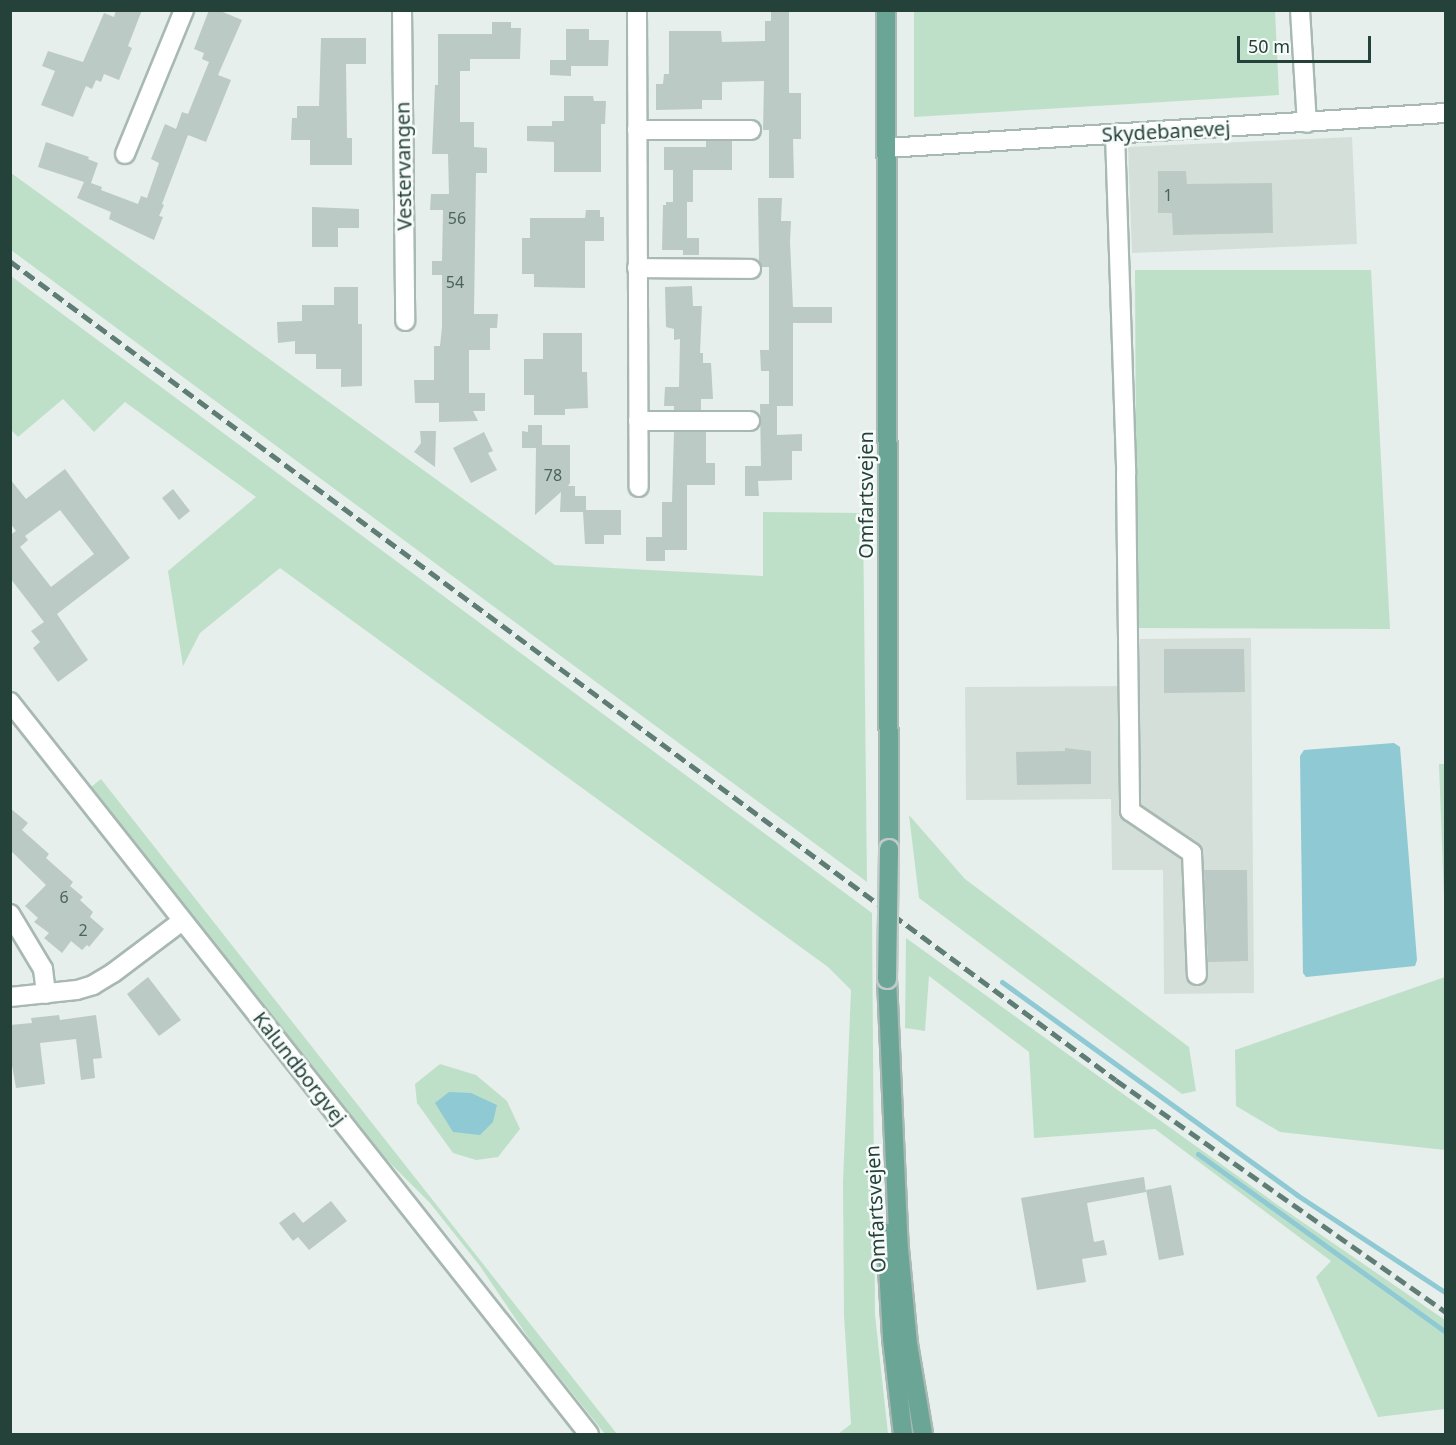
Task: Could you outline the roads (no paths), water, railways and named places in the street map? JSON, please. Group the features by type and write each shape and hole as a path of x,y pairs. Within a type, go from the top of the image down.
{"main road":[{"name":"Omfartsvejen","path":"886,10 889,849 886,1251 903,1434"},
{"name":"Omfartsvejen","path":"887,979 899,1259 908,1344 923,1434"}],"street":[{"path":"125,154 184,10"},
{"name":"Vestervangen","path":"402,10 405,321"},
{"path":"637,10 639,487"},
{"path":"1300,10 1307,123"},
{"name":"Skydebanevej","path":"886,148 1446,113"},
{"path":"637,130 751,130"},
{"path":"1115,134 1126,474 1130,811 1192,853 1197,975"},
{"path":"637,268 751,269"},
{"path":"638,422 750,421"},
{"name":"Kalundborgvej","path":"10,702 589,1434"},
{"path":"10,914 44,969 46,994"},
{"path":"10,997 77,990 99,982 182,921"}],"water":[{"path":"1394,743 1400,747 1417,960 1415,966 1306,977 1303,973 1300,756 1304,750"},
{"path":"449,1092 471,1093 497,1105 493,1122 480,1135 453,1132 435,1103"}],"waterway":[{"path":"1002,982 1297,1195 1446,1293"},
{"path":"1198,1154 1446,1332"}],"railway":[{"path":"10,261 1116,1080 1446,1312"}]}
